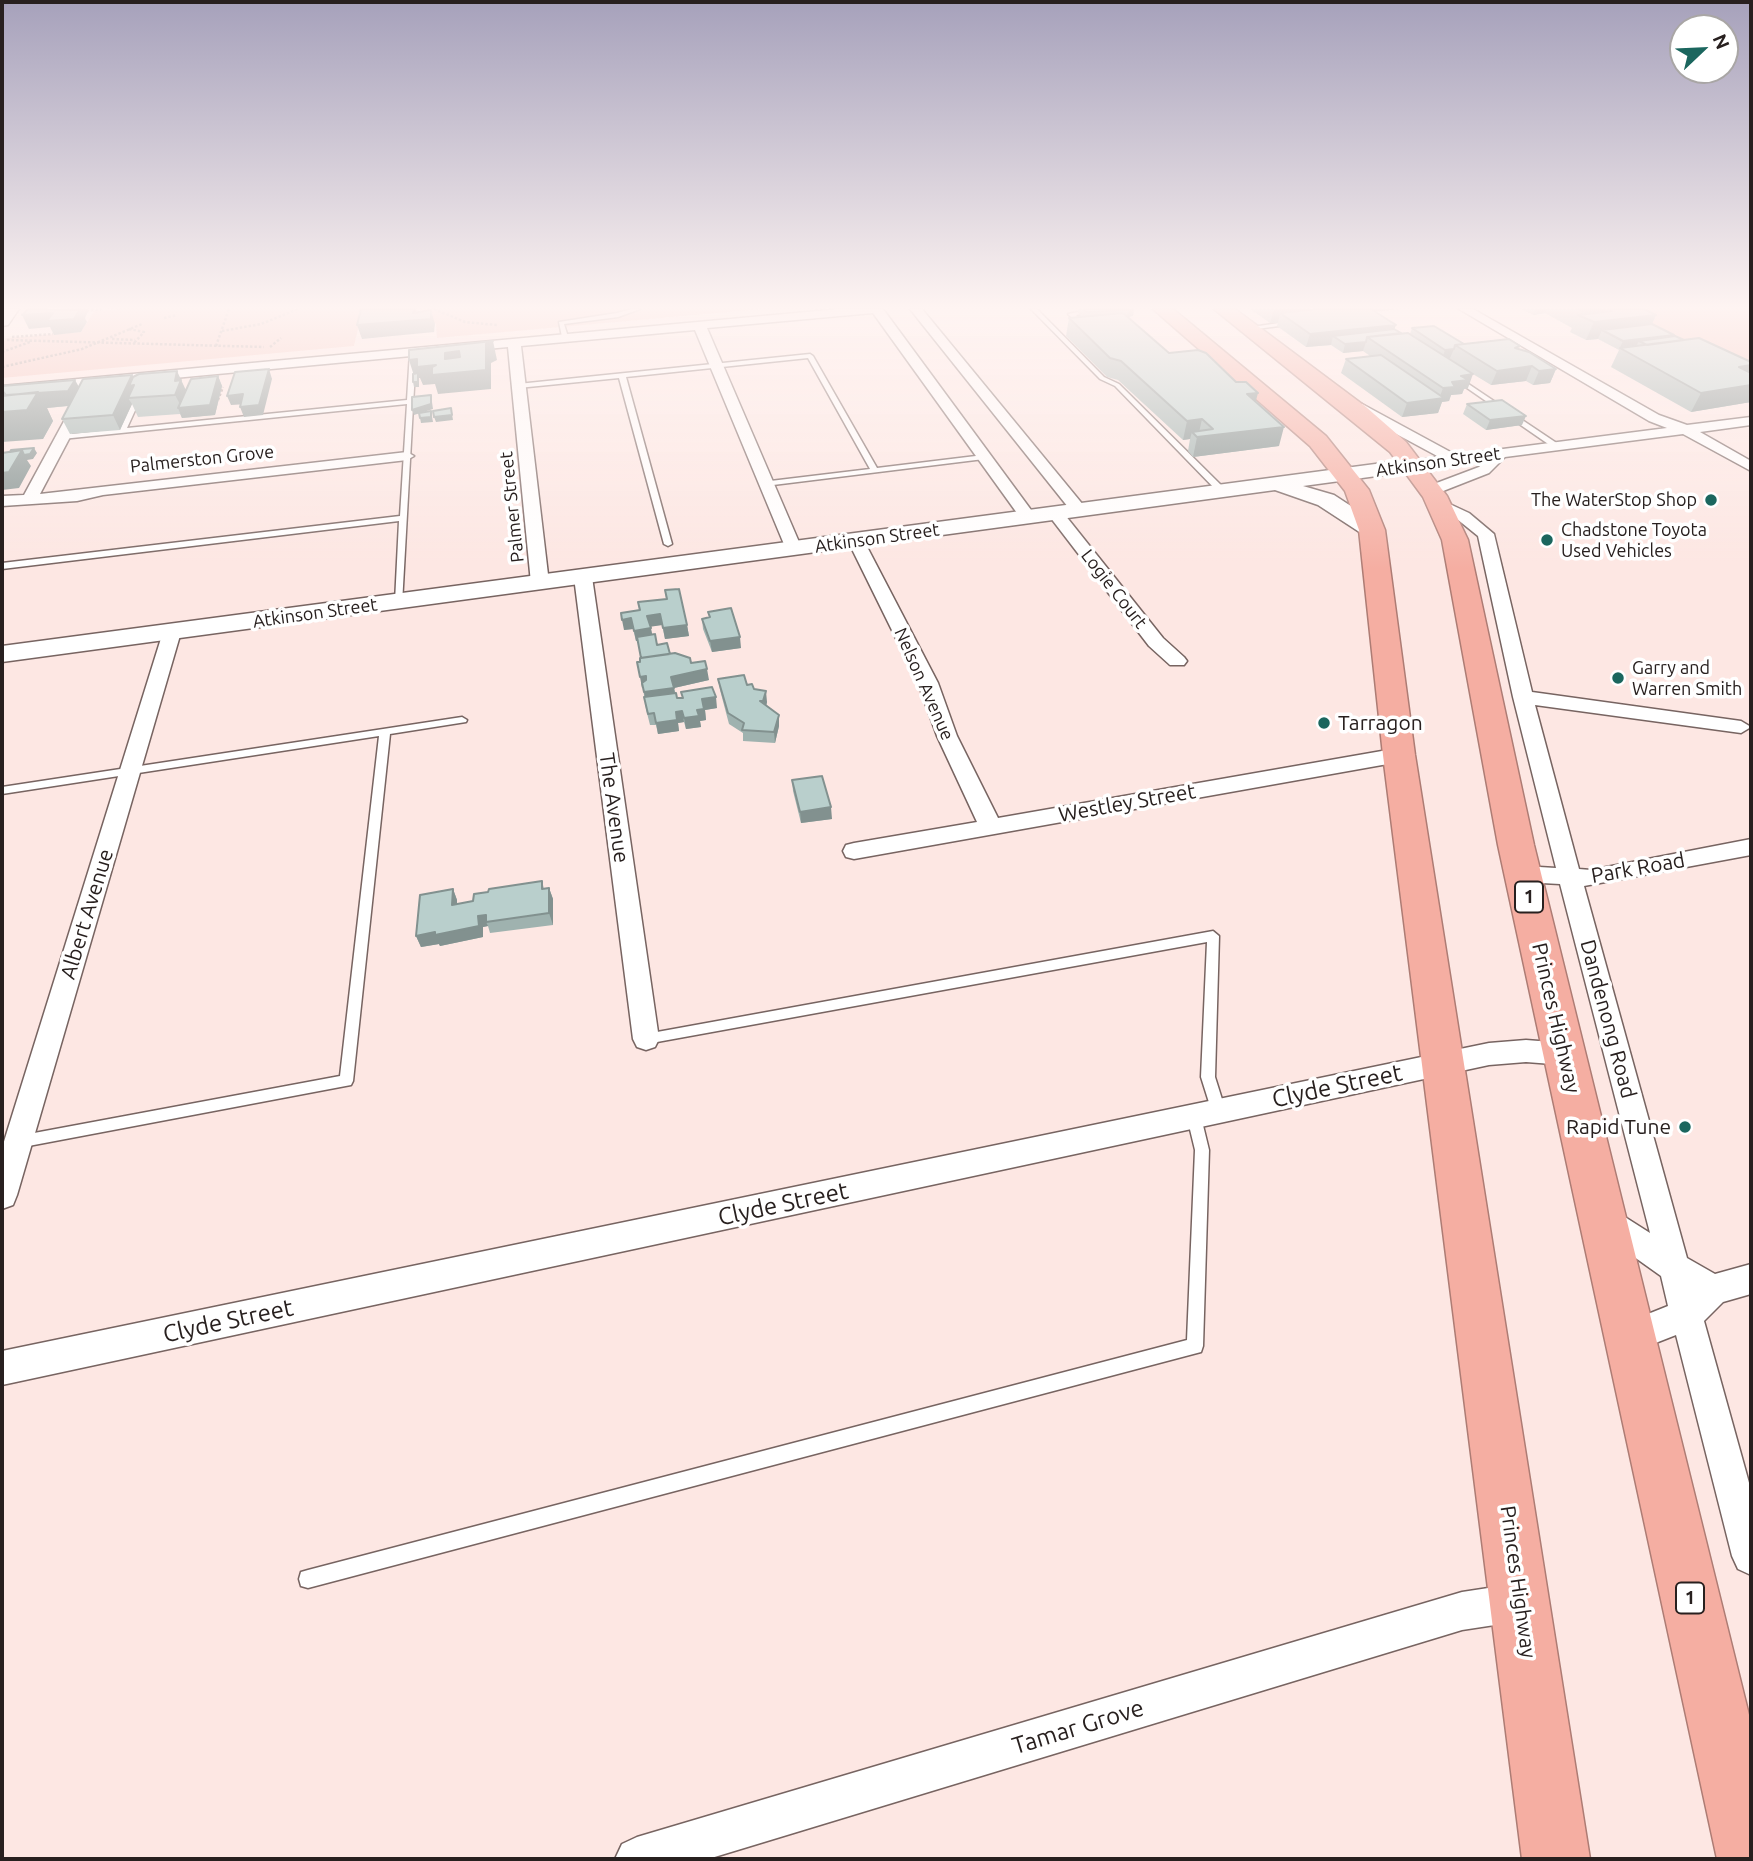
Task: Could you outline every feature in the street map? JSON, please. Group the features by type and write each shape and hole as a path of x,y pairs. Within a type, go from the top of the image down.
{"highway":[{"name":"Princes Highway","path":"1266,396 1310,433 1346,474 1376,499 1399,755 1556,1859"},
{"name":"Princes Highway","path":"1338,396 1385,435 1429,487 1460,558 1524,874 1751,1859"}],"street":[{"path":"30,498 83,396"},
{"name":"Palmer Street","path":"519,396 540,583"},
{"path":"729,396 794,549"},
{"path":"940,396 1028,517"},
{"name":"Logie Court","path":"981,396 1067,511 1156,642 1177,661"},
{"path":"1338,396 1425,447 1453,459"},
{"path":"1615,396 1654,418 1685,429 1751,467"},
{"path":"1641,396 1675,415 1685,429"},
{"name":"Atkinson Street","path":"2,654 1346,474 1376,499 1429,487 1453,459 1751,421"},
{"path":"1429,487 1484,470 1504,453"},
{"name":"Palmerston Grove","path":"2,501 77,496 103,490 407,456"},
{"path":"1270,484 1326,500 1376,499"},
{"name":"Dandenong Road","path":"1429,487 1486,534 1523,697 1751,1556"},
{"name":"Nelson Avenue","path":"856,541 928,683 947,736 991,827"},
{"name":"The Avenue","path":"583,577 646,1039"},
{"name":"Albert Avenue","path":"2,1195 172,632"},
{"path":"1523,697 1741,727"},
{"name":"Westley Street","path":"855,851 1399,755"},
{"name":"Park Road","path":"1524,874 1591,878 1751,847"},
{"name":"Clyde Street","path":"2,1368 1443,1064 1514,1051 1565,1054"},
{"path":"1602,1215 1676,1269 1713,1290"},
{"path":"1630,1337 1687,1314 1713,1290 1751,1279"},
{"name":"Tamar Grove","path":"637,1859 1462,1611 1521,1602"}],"lane":[{"path":"122,431 137,396"},
{"path":"399,602 409,396"},
{"path":"628,396 668,544"},
{"path":"832,396 874,470"},
{"path":"1128,396 1221,490"},
{"path":"1482,396 1557,446"},
{"path":"62,437 409,402"},
{"path":"765,484 984,457"},
{"path":"2,566 403,518"},
{"path":"2,790 462,720"},
{"path":"18,1143 346,1081 385,731"},
{"path":"308,1579 1195,1346 1213,936 646,1039"}],"path":[{"path":"218,400 219,396"}],"building":[{"path":"2,396 36,396 27,410 2,412"},
{"path":"74,396 122,396 113,415 62,419"},
{"path":"129,396 162,396 128,398"},
{"path":"183,396 213,396 210,405 178,408"},
{"path":"243,396 262,396 259,405 240,407"},
{"path":"431,396 431,404 412,410 412,397"},
{"path":"1159,396 1249,396 1284,427 1197,437 1192,432 1213,429 1202,419 1187,421"},
{"path":"1397,396 1444,398 1407,403"},
{"path":"1502,400 1526,416 1490,420 1467,404"},
{"path":"451,408 452,415 434,417 433,411"},
{"path":"431,411 431,417 420,418 419,413"},
{"path":"34,448 30,454 24,455 22,450 10,452 11,450"},
{"path":"22,450 9,472 2,473 2,453"},
{"path":"679,589 687,625 663,628 660,614 647,616 651,628 634,631 631,618 622,620 621,613 640,610 638,602 667,599 665,590"},
{"path":"731,608 740,637 710,641 702,619 710,617 708,612"},
{"path":"655,634 657,645 667,643 670,654 641,658 637,637"},
{"path":"675,653 690,658 691,663 705,661 707,669 671,677 674,688 644,692 642,683 646,676 640,677 637,662 640,662 640,658"},
{"path":"744,675 747,685 752,684 754,689 766,691 763,701 760,701 779,715 774,732 742,730 744,723 728,713 718,679"},
{"path":"712,687 716,697 702,699 704,709 697,710 699,716 684,718 682,711 676,712 677,720 656,723 654,713 648,714 644,697 676,693 677,698 683,698 681,692"},
{"path":"822,776 831,807 800,812 792,780"},
{"path":"542,881 542,889 549,888 549,913 486,922 486,915 478,916 479,926 416,936 420,895 453,889 452,905 473,901 474,894 488,892 489,889"}],"place":[{"name":"The WaterStop Shop","path":"1711,500"},
{"name":"Chadstone Toyota Used Vehicles","path":"1547,540"},
{"name":"Garry and Warren Smith","path":"1618,678"},
{"name":"Tarragon","path":"1324,723"},
{"name":"Rapid Tune","path":"1685,1127"}]}
